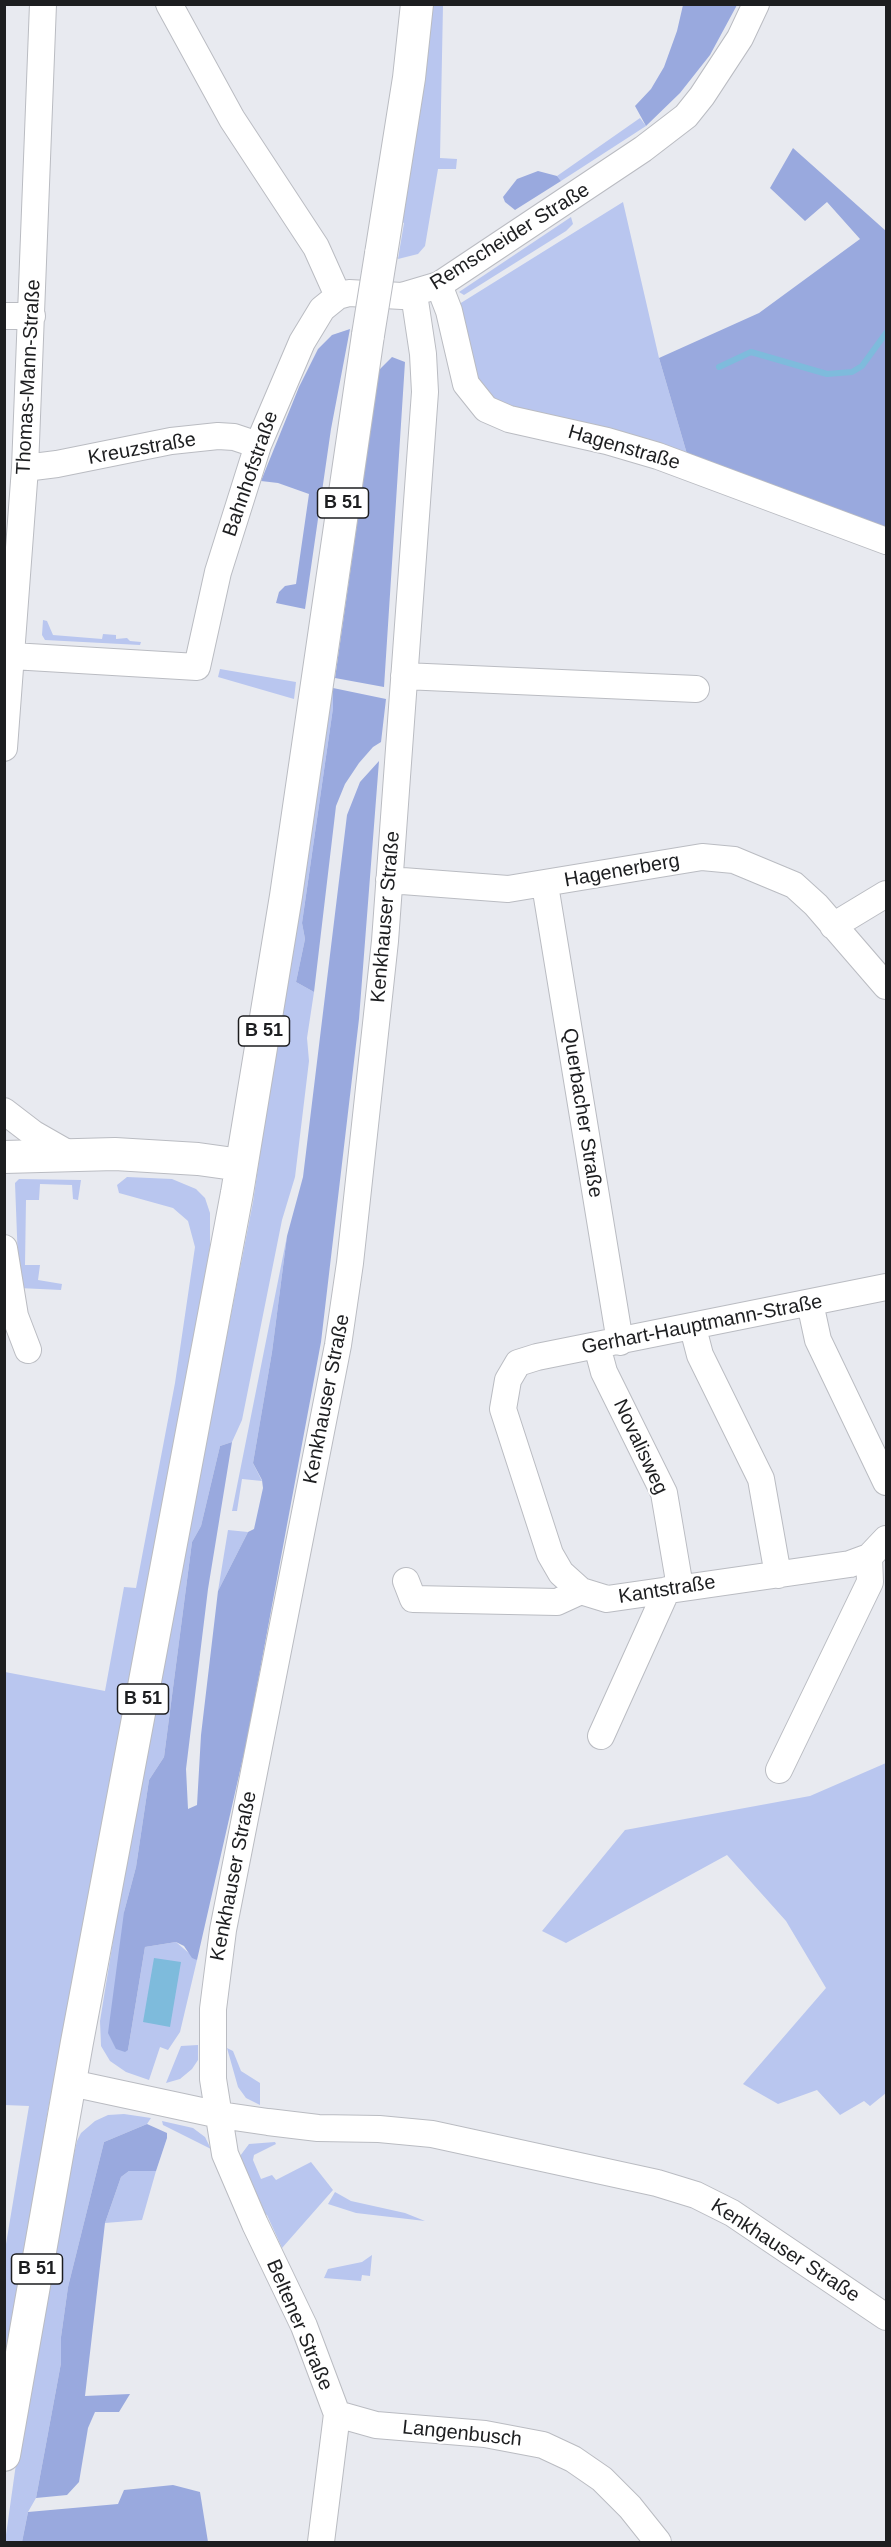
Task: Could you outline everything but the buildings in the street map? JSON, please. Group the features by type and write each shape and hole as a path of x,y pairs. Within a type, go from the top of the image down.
{"main road":[{"name":"B 51","path":"4,2455 71,2084 213,1332 241,1166 286,896 368,336 408,88 417,4"},
{"path":"4,1157 69,1154 198,1159 241,1166"}],"street":[{"name":"Thomas-Mann-Straße","path":"4,748 25,468 43,4"},
{"path":"169,4 232,119 316,247 338,296"},
{"name":"Remscheider Straße","path":"338,296 361,293 394,297 414,294 439,285 514,238 669,131 702,96 740,38 756,4"},
{"name":"Hagenstraße","path":"439,285 449,311 466,384 478,404 497,414 658,456 886,541"},
{"name":"Kenkhauser Straße","path":"220,2115 213,2079 213,2009 217,1960 343,1318 376,1034 425,392 423,354 414,294"},
{"name":"Bahnhofstraße","path":"12,656 197,667 218,572 258,445 309,329 322,309 338,296"},
{"path":"4,316 32,316"},
{"name":"Kreuzstraße","path":"25,468 57,464 183,439 234,437 258,445"},
{"path":"404,676 696,688"},
{"name":"Hagenerberg","path":"389,880 508,889 545,885 702,857 734,860 794,885 816,905 886,986"},
{"name":"Querbacher Straße","path":"545,885 608,1344"},
{"path":"833,926 886,894"},
{"path":"4,1111 34,1134 69,1154"},
{"path":"4,1248 15,1316 28,1350"},
{"name":"Gerhart-Hauptmann-Straße","path":"518,1363 537,1357 693,1328 886,1287"},
{"path":"810,1303 818,1340 877,1437 886,1482"},
{"path":"693,1328 700,1355 761,1479 778,1575"},
{"name":"Novalisweg","path":"608,1344 604,1372 664,1493 674,1588"},
{"name":"Kantstraße","path":"518,1363 508,1380 503,1409 550,1554 561,1573 581,1591 607,1599 850,1564 869,1557"},
{"path":"778,1770 870,1582 869,1557 886,1539"},
{"path":"406,1581 413,1599 557,1602 581,1591"},
{"path":"601,1736 674,1588"},
{"name":"Kenkhauser Straße","path":"71,2084 220,2115 318,2128 409,2130 671,2187 732,2213 886,2317"},
{"name":"Beltener Straße","path":"220,2115 225,2154 231,2173 304,2326 337,2414 321,2542"},
{"name":"Langenbusch","path":"337,2414 376,2425 485,2434 543,2445 573,2459 602,2479 630,2507 658,2542"}],"shaded area":[{"path":"430,5 443,5 440,158 457,159 456,169 438,169 425,246 418,254 398,259 404,223 400,221"},
{"path":"683,5 737,5 710,55 680,93 646,126 635,106 651,89 664,67 677,31"},
{"path":"640,118 646,126 561,181 557,176"},
{"path":"793,148 886,231 886,533 687,454 659,358 759,313 860,239 827,202 805,221 770,188"},
{"path":"538,171 557,176 561,181 515,210 505,202 503,197 517,179"},
{"path":"623,202 659,358 687,454 503,405 480,391 456,306"},
{"path":"571,217 573,224 566,231 464,295 459,292"},
{"path":"350,329 331,429 305,609 276,603 279,592 285,586 296,584 309,494 278,483 261,481 299,387 318,349 332,335"},
{"path":"392,357 405,362 384,687 335,678 379,370"},
{"path":"43,620 47,621 53,635 102,639 103,634 116,635 116,639 127,638 130,641 141,642 140,645 45,640 42,635"},
{"path":"220,669 296,682 294,699 218,677"},
{"path":"328,687 333,688 333,708 302,923 305,939 296,982 314,992 307,1038 309,1061 295,1177 282,1220 242,1420 232,1442 220,1446 201,1526 192,1542 164,1757 149,1780 136,1867 124,1912 128,2050 145,1947 176,1942 197,1960 180,2032 168,2050 160,2047 149,2080 126,2072 110,2061 101,2046 100,2021 134,1811 253,1202"},
{"path":"333,688 386,699 381,742 373,747 359,763 345,784 336,806 314,992 296,982 305,939 302,923 333,708"},
{"path":"379,761 359,1019 321,1342 247,1740 197,1960 192,1958 184,1946 176,1942 145,1947 128,2050 125,2052 116,2049 108,2033 124,1912 136,1867 149,1780 164,1757 192,1542 201,1526 220,1446 232,1442 208,1589 186,1769 188,1809 197,1805 201,1735 218,1591 248,1532 254,1529 263,1488 262,1480 253,1463 272,1352 287,1236 303,1177 347,815 360,782"},
{"path":"127,1177 172,1179 196,1189 205,1198 210,1213 210,1246 185,1400 48,2110 5,2374 5,2250 29,2106 5,2105 5,1672 105,1691 124,1587 136,1588 175,1383 195,1247 188,1221 173,1208 119,1193 117,1185"},
{"path":"19,1179 81,1180 78,1200 73,1199 72,1185 40,1184 39,1200 26,1200 25,1265 40,1265 38,1280 62,1284 61,1290 19,1288 15,1183"},
{"path":"287,1236 272,1352 253,1463 262,1481 242,1479 237,1511 232,1511"},
{"path":"228,1530 248,1532 218,1591"},
{"path":"886,1763 886,2093 870,2106 864,2101 840,2115 817,2090 778,2104 743,2084 826,1988 786,1921 727,1855 566,1943 542,1931 625,1830 810,1796"},
{"path":"154,1958 181,1962 170,2027 143,2022"},
{"path":"198,2045 198,2060 192,2069 180,2079 166,2083 181,2046"},
{"path":"227,2048 233,2051 241,2071 260,2083 260,2105 246,2098 238,2087"},
{"path":"124,2114 151,2118 147,2124 104,2142 68,2287 61,2337 61,2363 36,2498 28,2512 22,2542 5,2542 25,2400 59,2218 77,2141 81,2133 95,2121 108,2115"},
{"path":"162,2121 193,2128 205,2137 211,2149 163,2125"},
{"path":"147,2124 167,2133 167,2138 156,2171 129,2171 121,2177 105,2223 85,2396 130,2394 119,2412 95,2412 88,2428 79,2482 67,2495 36,2498 61,2363 61,2337 68,2287 104,2142"},
{"path":"275,2142 276,2144 254,2155 253,2160 261,2179 272,2175 276,2180 311,2162 333,2190 282,2248 267,2215 264,2214 240,2156 249,2144"},
{"path":"129,2171 156,2171 142,2220 105,2223 121,2177"},
{"path":"335,2192 351,2201 405,2213 425,2221 356,2213 328,2204"},
{"path":"372,2255 370,2276 362,2275 361,2281 324,2278 328,2269 362,2262"},
{"path":"173,2485 200,2492 208,2542 22,2542 28,2512 118,2504 124,2490"}],"waterway":[{"path":"719,367 751,352 827,374 852,372 862,366 886,333"}]}
